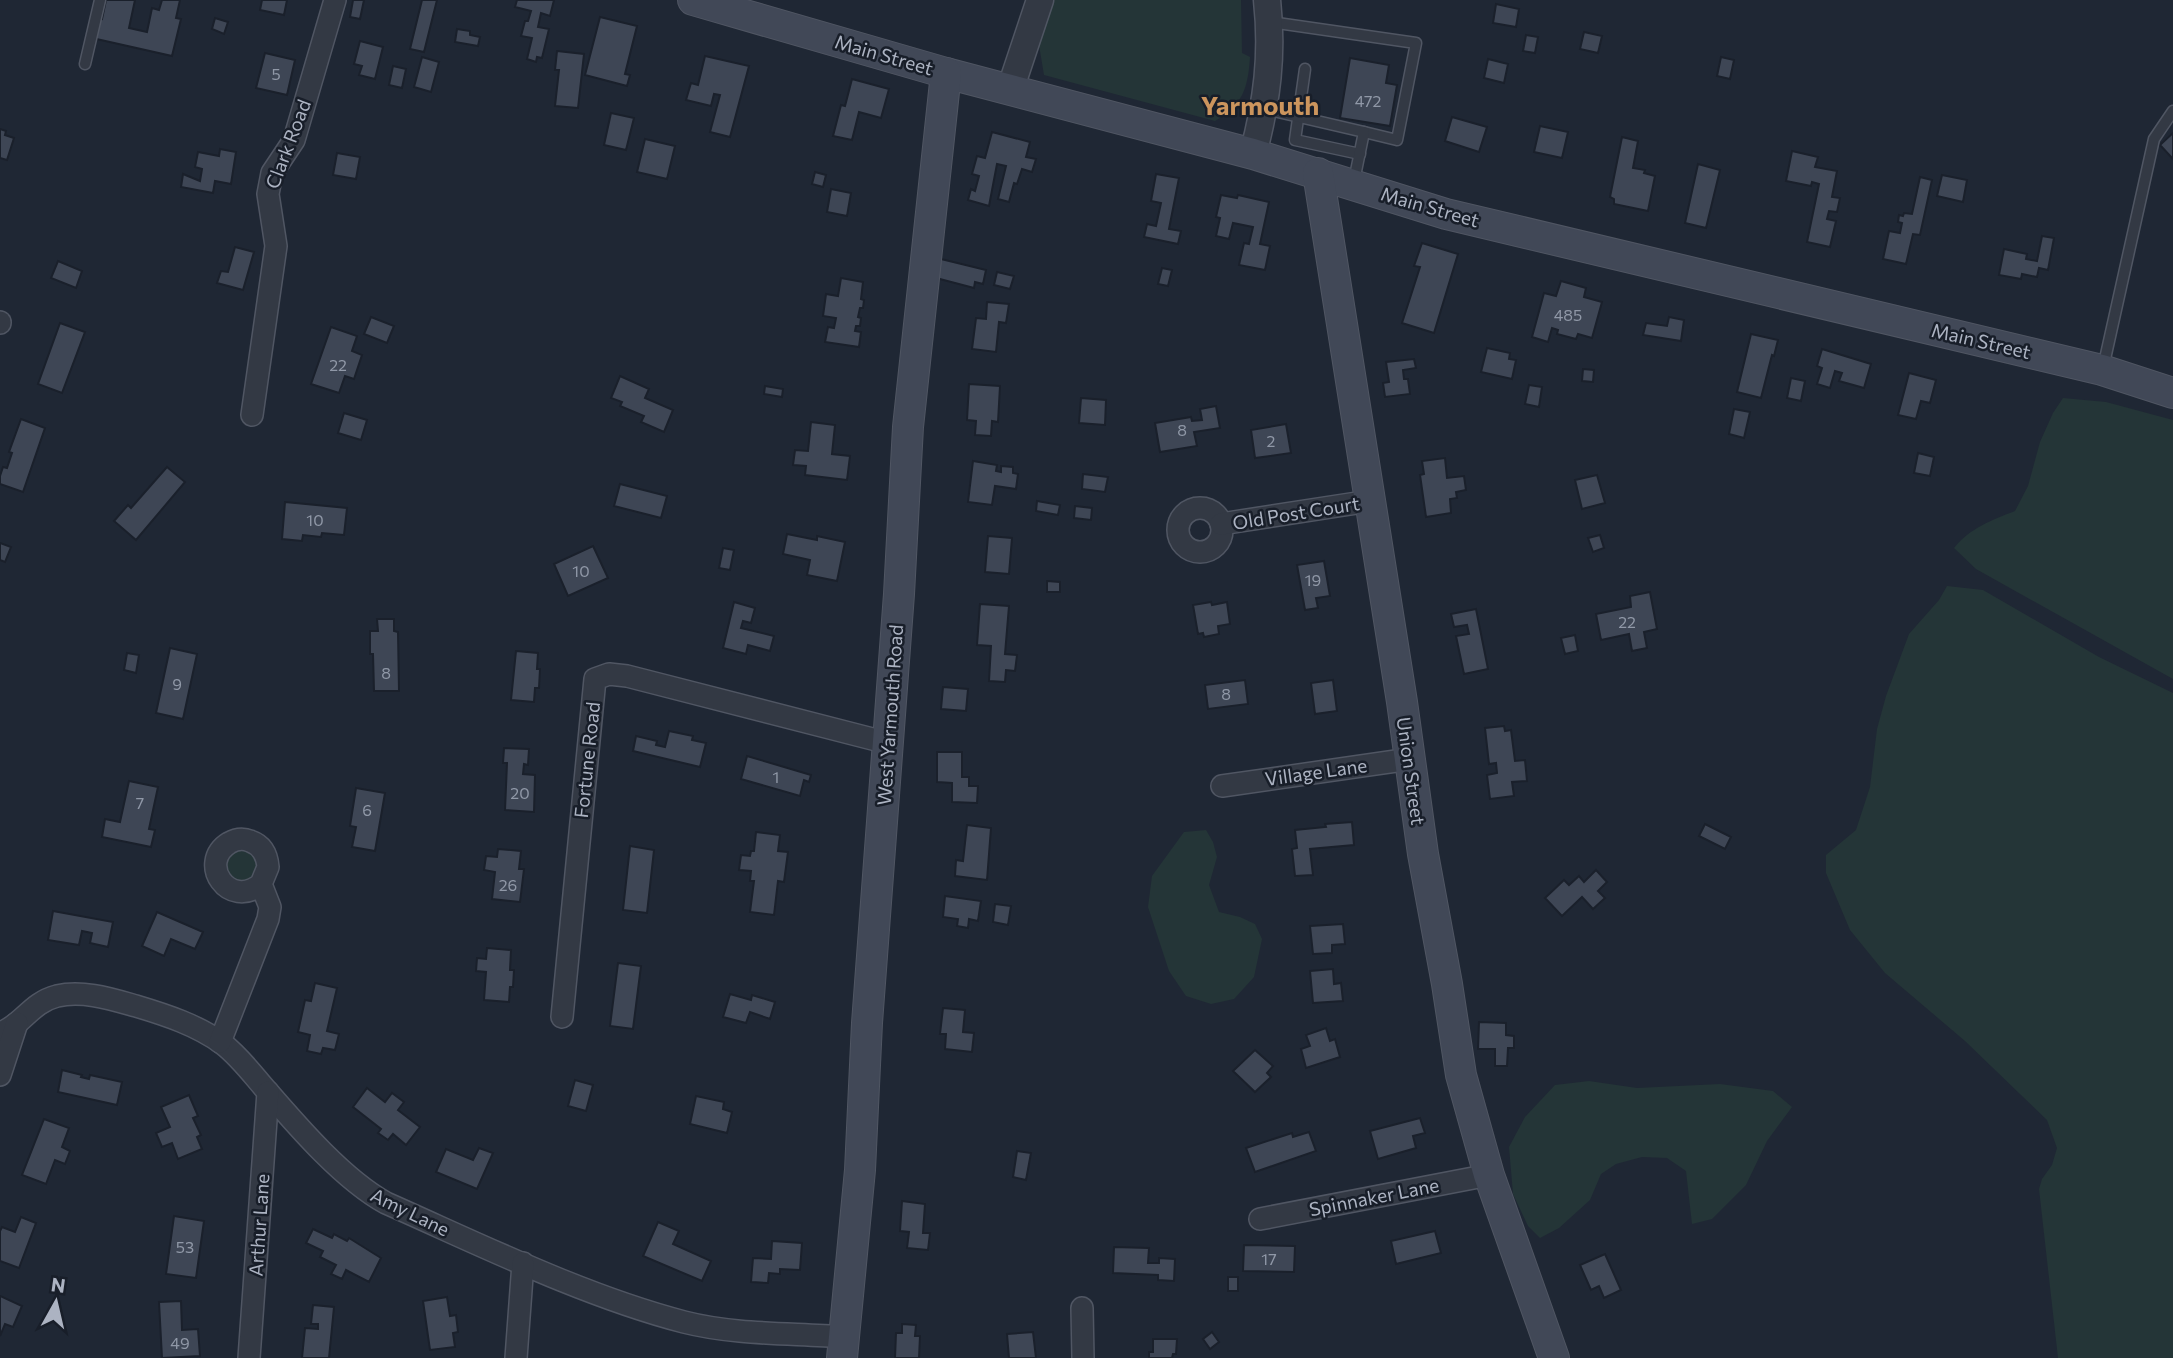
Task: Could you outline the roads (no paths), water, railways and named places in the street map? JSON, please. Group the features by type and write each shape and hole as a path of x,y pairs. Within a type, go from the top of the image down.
{"main road":[{"name":"Main Street","path":"693,0 946,73 1253,154 1446,214 2102,370 2173,393"},
{"name":"West Yarmouth Road","path":"843,1348 860,1170 867,1023 899,594 908,427 946,73"},
{"name":"Union Street","path":"1318,173 1423,854 1461,1075 1489,1175 1554,1358"}],"street":[{"name":"Clark Road","path":"252,415 276,246 268,194 272,173 294,140 335,0"},
{"path":"1010,90 1040,0"},
{"path":"1253,154 1265,109 1268,11"},
{"name":"Old Post Court","path":"1221,524 1370,501"},
{"name":"Fortune Road","path":"562,1017 596,679 609,674 627,676 888,743"},
{"name":"Village Lane","path":"1222,786 1410,760"},
{"path":"220,1042 268,919 270,907 261,884"},
{"name":"Amy Lane","path":"8,1028 44,1000 72,994 91,995 161,1014 220,1042 243,1063 341,1169 368,1193 386,1203 602,1295 686,1322 843,1348"},
{"path":"0,1075 8,1028"},
{"name":"Arthur Lane","path":"249,1358 268,1092"},
{"name":"Spinnaker Lane","path":"1260,1219 1489,1175"},
{"path":"516,1358 523,1263"},
{"path":"1082,1308 1083,1358"}],"lane":[{"path":"85,64 100,0"},
{"path":"1265,109 1398,140 1416,43 1268,11"},
{"path":"1305,69 1295,140 1360,154"},
{"path":"2102,370 2154,139 2173,111"},
{"path":"1353,184 1364,132"}],"district":[{"name":"Yarmouth","path":"1260,106"}]}
